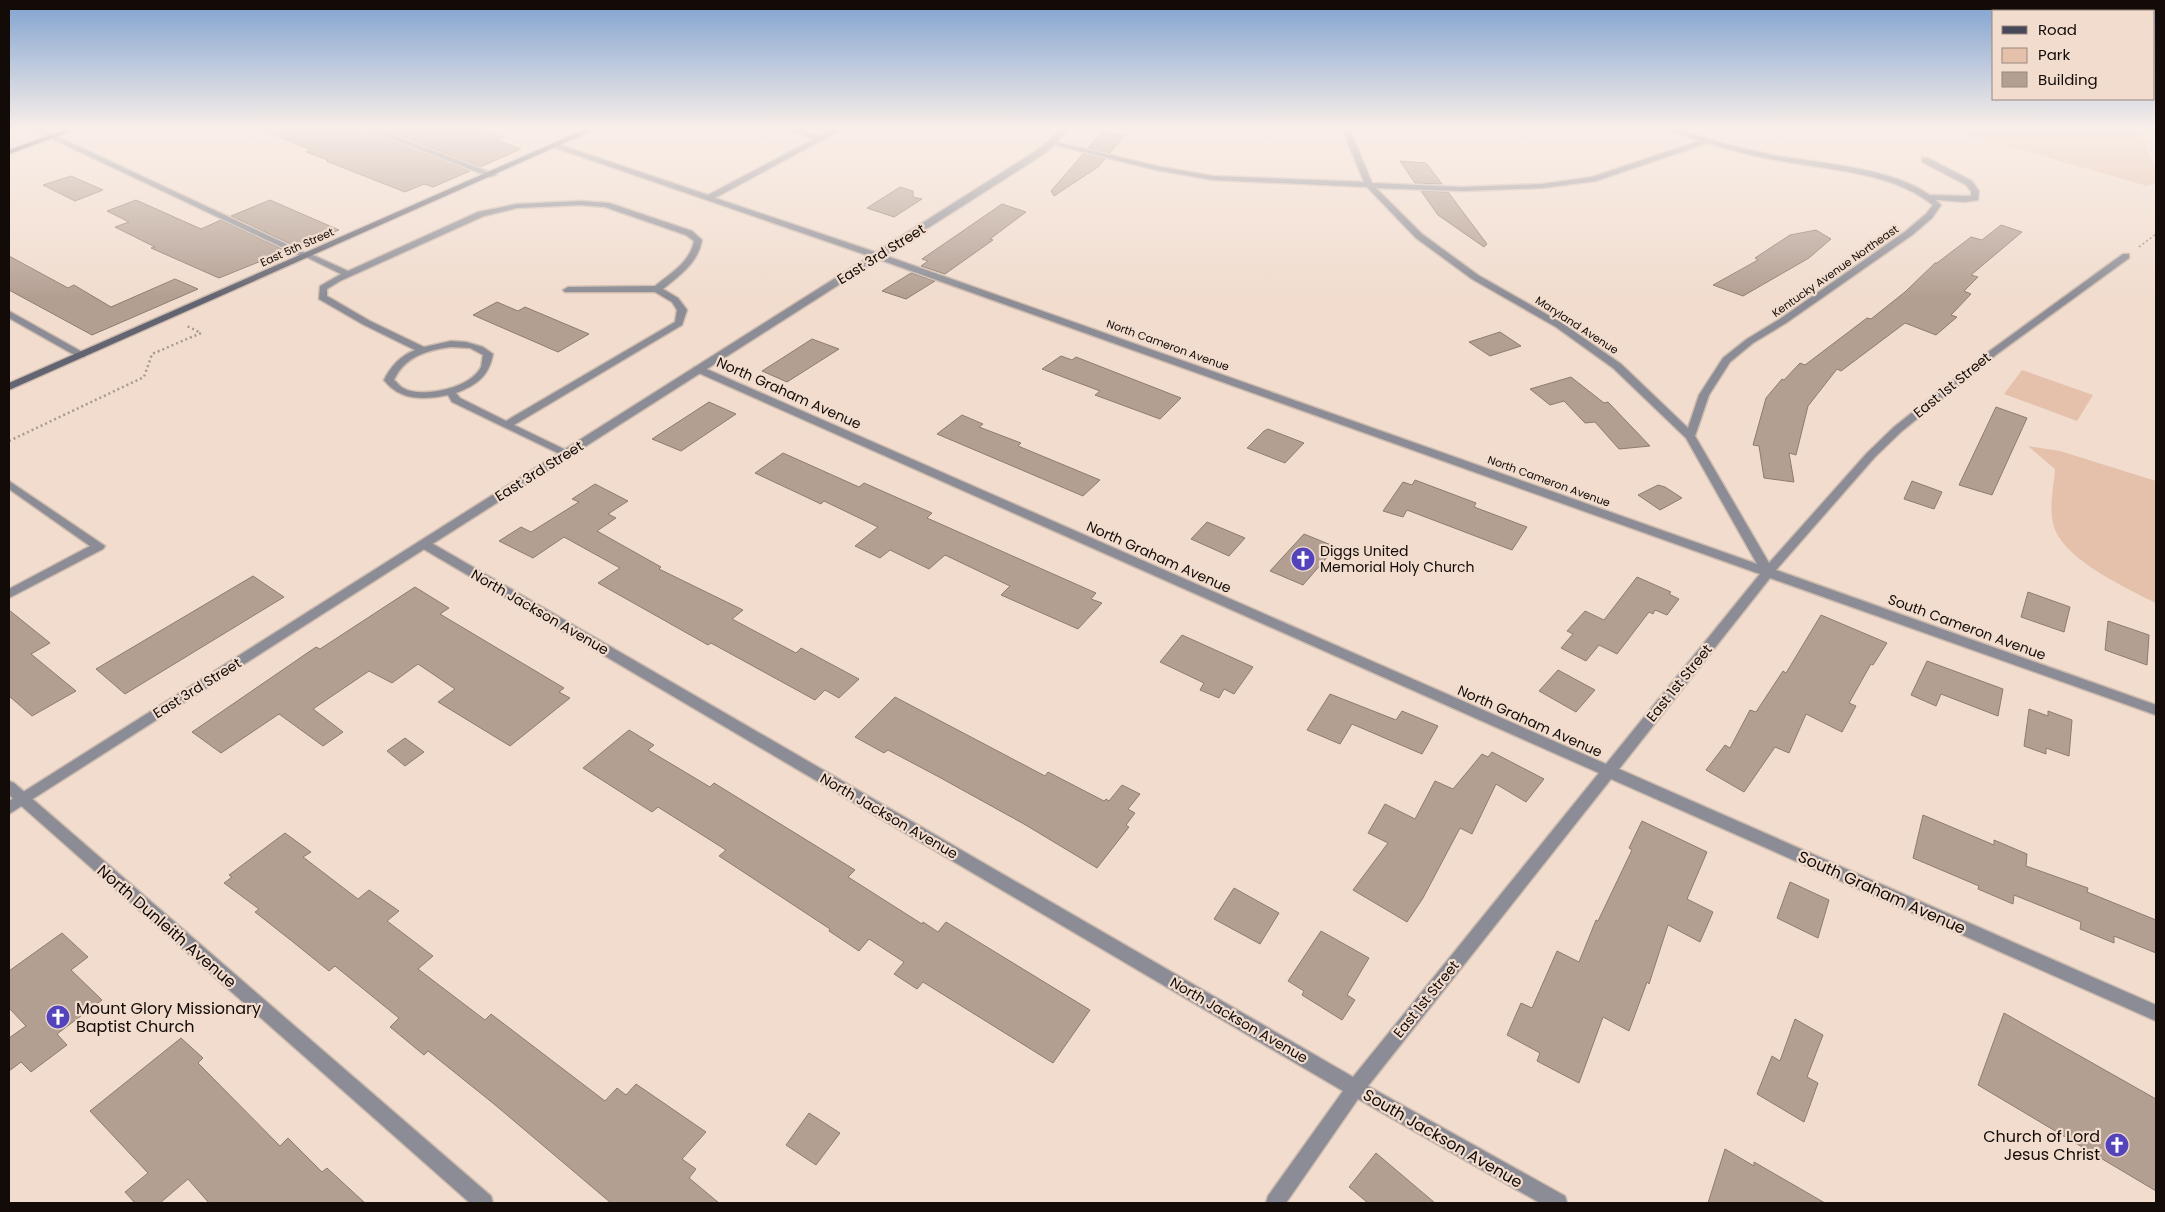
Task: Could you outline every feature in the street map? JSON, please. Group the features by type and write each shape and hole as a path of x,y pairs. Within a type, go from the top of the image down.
{"main road":[{"name":"East 5th Street","path":"9,387 471,185"}],"street":[{"path":"160,185 348,274"},
{"name":"North Cameron Avenue","path":"669,185 878,256 1768,572"},
{"path":"709,198 735,185"},
{"name":"East 3rd Street","path":"16,804 988,185"},
{"path":"1359,185 1471,188 1538,185"},
{"name":"Maryland Avenue","path":"1369,185 1427,242 1475,277 1559,325 1617,366 1690,436 1768,572"},
{"path":"1906,185 1929,197 1965,200 1975,198 1975,191 1970,185"},
{"name":"Kentucky Avenue Northeast","path":"1690,436 1704,395 1726,360 1750,341 1783,321 1909,233 1929,216 1937,205 1929,197"},
{"path":"423,350 367,323 322,297 323,288 348,274 481,214 517,206 580,203 606,205 645,216 689,233 698,240 698,250 694,257 657,289"},
{"name":"East 1st Street","path":"1274,1203 1355,1088 1768,572 1871,455 1898,429 1994,352 2126,256"},
{"path":"506,425 679,323 682,310 675,300 657,289 568,290"},
{"path":"9,314 81,355"},
{"path":"451,344 468,344 481,348 488,354 490,363 484,372 473,382 450,391 419,396 403,394 392,388 388,380 392,370 401,360 423,350 451,344"},
{"name":"North Graham Avenue","path":"698,370 1608,772"},
{"path":"450,391 456,400 566,454"},
{"path":"9,484 99,546 9,594"},
{"name":"North Jackson Avenue","path":"424,544 1355,1088"},
{"name":"South Cameron Avenue","path":"1768,572 2156,710"},
{"name":"South Graham Avenue","path":"1608,772 2156,1013"},
{"name":"North Dunleith Avenue","path":"9,787 16,804 484,1203"},
{"name":"South Jackson Avenue","path":"1355,1088 1558,1203"}],"path":[{"path":"2126,256 2156,234"},
{"path":"9,441 144,377 152,354 201,333 169,317"}],"green space":[{"path":"2022,370 2093,395 2077,421 2004,394"},
{"path":"2028,446 2060,451 2156,481 2156,603 2112,580 2081,560 2058,536 2052,516 2055,469"}],"building":[{"path":"43,185 91,185 103,190 75,201"},
{"path":"386,185 423,185 405,192"},
{"path":"426,185 439,185 433,187"},
{"path":"1057,185 1071,185 1054,196 1051,191"},
{"path":"900,187 913,191 913,197 922,199 894,217 867,208"},
{"path":"1421,191 1448,192 1487,244 1484,247 1438,215"},
{"path":"136,200 201,229 221,220 286,251 219,278 151,248 155,247 115,227 129,222 107,211"},
{"path":"270,200 339,230 297,247 231,216"},
{"path":"1002,204 1026,212 990,239 993,240 945,274 921,266 928,261 922,259"},
{"path":"2001,225 2022,232 1971,275 1978,277 1964,291 1971,294 1951,315 1957,317 1936,335 1905,323 1841,371 1837,369 1808,406 1796,455 1789,453 1794,482 1764,478 1759,446 1753,445 1766,398 1782,379 1784,380 1800,363 1805,365 1867,318 1871,319 1905,292 1935,263 1971,237 1982,240"},
{"path":"1816,230 1831,239 1809,258 1743,296 1713,285 1758,260 1755,258 1790,235"},
{"path":"9,256 68,288 74,285 111,307 175,279 198,289 92,335 9,290"},
{"path":"911,273 935,281 906,299 882,291"},
{"path":"497,302 518,311 525,307 589,334 558,352 473,315"},
{"path":"1500,332 1521,346 1490,356 1469,342"},
{"path":"812,339 839,349 787,382 762,371"},
{"path":"1061,356 1072,360 1076,357 1181,398 1160,419 1095,395 1100,391 1042,369"},
{"path":"1571,377 1604,403 1608,402 1650,446 1619,449 1595,422 1585,423 1564,401 1550,405 1530,389"},
{"path":"709,402 736,414 681,451 652,439"},
{"path":"1996,407 2027,418 1992,495 1959,485"},
{"path":"962,415 983,424 979,427 1021,443 1018,446 1100,480 1083,496 937,434"},
{"path":"1268,429 1304,443 1285,463 1247,448"},
{"path":"783,453 859,487 864,483 932,513 927,518 1096,593 1091,599 1102,603 1078,629 1001,595 1010,586 945,555 929,569 890,550 880,558 855,546 878,527 824,501 821,504 755,473"},
{"path":"1415,480 1476,503 1474,507 1527,527 1512,550 1407,510 1403,517 1383,511 1403,482 1412,485"},
{"path":"1912,481 1942,492 1934,509 1904,499"},
{"path":"595,484 628,501 608,514 616,518 597,531 661,567 659,569 743,610 732,619 796,653 801,648 859,679 839,698 825,690 815,700 711,643 708,645 598,583 620,568 564,537 533,558 499,541 521,527 531,532 579,502 572,499"},
{"path":"1658,485 1665,487 1682,498 1660,510 1638,495"},
{"path":"1207,522 1245,538 1229,556 1191,539"},
{"name":"Diggs United Memorial Holy Church","path":"1304,534 1336,547 1303,585 1270,571"},
{"path":"253,576 284,597 125,694 96,669"},
{"path":"1637,577 1671,592 1669,594 1679,599 1667,615 1655,610 1653,614 1649,612 1617,654 1599,645 1586,661 1561,648 1573,634 1567,631 1585,611 1604,620"},
{"path":"415,587 449,608 440,614 564,688 559,692 570,698 510,746 438,702 455,689 418,664 392,683 369,671 313,709 343,732 323,746 279,714 221,753 192,732 316,647 320,649"},
{"path":"2028,592 2070,607 2064,632 2021,617"},
{"path":"9,610 50,643 31,654 76,691 32,716 9,696"},
{"path":"1821,615 1887,643 1873,665 1871,664 1849,703 1856,706 1842,732 1806,714 1789,753 1775,747 1744,792 1706,770 1725,745 1730,748 1750,710 1756,712 1783,671 1786,673"},
{"path":"2108,621 2149,635 2147,665 2105,650"},
{"path":"1182,635 1253,667 1234,694 1224,689 1219,698 1200,690 1204,683 1160,662"},
{"path":"1927,661 2003,689 1998,716 1941,694 1936,706 1911,695"},
{"path":"1558,670 1595,690 1576,712 1539,691"},
{"path":"1330,694 1396,720 1402,711 1438,726 1422,754 1352,724 1340,744 1307,730"},
{"path":"895,697 1045,776 1048,772 1104,801 1106,799 1109,801 1122,785 1140,794 1128,809 1135,813 1126,825 1129,827 1097,868 1024,824 939,777 888,750 884,753 855,737"},
{"path":"2029,709 2048,716 2048,711 2072,720 2069,756 2046,748 2046,754 2024,746"},
{"path":"629,730 654,745 648,750 710,787 714,783 855,870 848,877 922,924 923,922 938,932 946,922 1090,1010 1053,1063 923,982 917,989 894,974 904,962 869,939 859,951 829,931 830,929 719,856 726,850 658,807 652,812 583,768"},
{"path":"405,738 424,752 405,766 387,751"},
{"path":"1492,752 1544,779 1526,802 1496,784 1472,834 1460,828 1423,898 1407,922 1353,890 1388,843 1368,833 1385,804 1415,819 1435,781 1453,789 1482,754 1488,757"},
{"path":"1923,815 1994,845 1994,840 2027,854 2026,866 2088,888 2087,892 2156,920 2156,953 2114,936 2114,943 2080,929 2081,922 2014,895 2013,904 1978,889 1979,886 1913,858"},
{"path":"1642,821 1707,852 1687,899 1713,912 1700,942 1668,925 1649,984 1647,982 1629,1031 1603,1017 1579,1083 1537,1061 1540,1053 1507,1035 1521,1003 1532,1008 1557,951 1579,962 1596,920 1598,921 1632,850 1629,848"},
{"path":"285,833 311,852 303,857 358,899 369,890 399,911 387,921 433,956 418,969 485,1020 491,1014 605,1101 617,1088 626,1095 636,1084 706,1132 682,1159 696,1169 689,1178 719,1203 611,1203 428,1051 424,1055 390,1027 399,1018 335,966 329,971 255,912 259,909 224,883 232,877 229,875"},
{"path":"1790,882 1829,900 1818,938 1777,918"},
{"path":"1234,888 1279,913 1260,944 1214,919"},
{"path":"1321,931 1369,958 1347,995 1355,1000 1342,1020 1302,995 1304,991 1288,981"},
{"path":"62,933 88,957 71,970 102,1000 57,1034 67,1045 31,1072 21,1062 9,1071 9,1038 26,1026 9,1008 9,971"},
{"name":"Church of Lord Jesus Christ","path":"2004,1013 2156,1099 2156,1191 1978,1085"},
{"path":"1795,1019 1823,1035 1807,1077 1818,1083 1804,1122 1757,1094 1772,1056 1780,1061"},
{"path":"181,1038 203,1058 198,1063 280,1146 288,1138 322,1172 327,1168 365,1203 209,1203 188,1179 160,1203 135,1203 125,1192 148,1173 90,1111"},
{"path":"809,1113 840,1133 816,1165 786,1145"},
{"path":"1725,1149 1754,1166 1754,1162 1825,1203 1708,1203"},
{"path":"1376,1153 1435,1203 1368,1203 1349,1187"}],"place":[{"name":"Diggs United Memorial Holy Church","path":"1303,559"},
{"name":"Mount Glory Missionary Baptist Church","path":"58,1017"},
{"name":"Church of Lord Jesus Christ","path":"2117,1145"}]}
